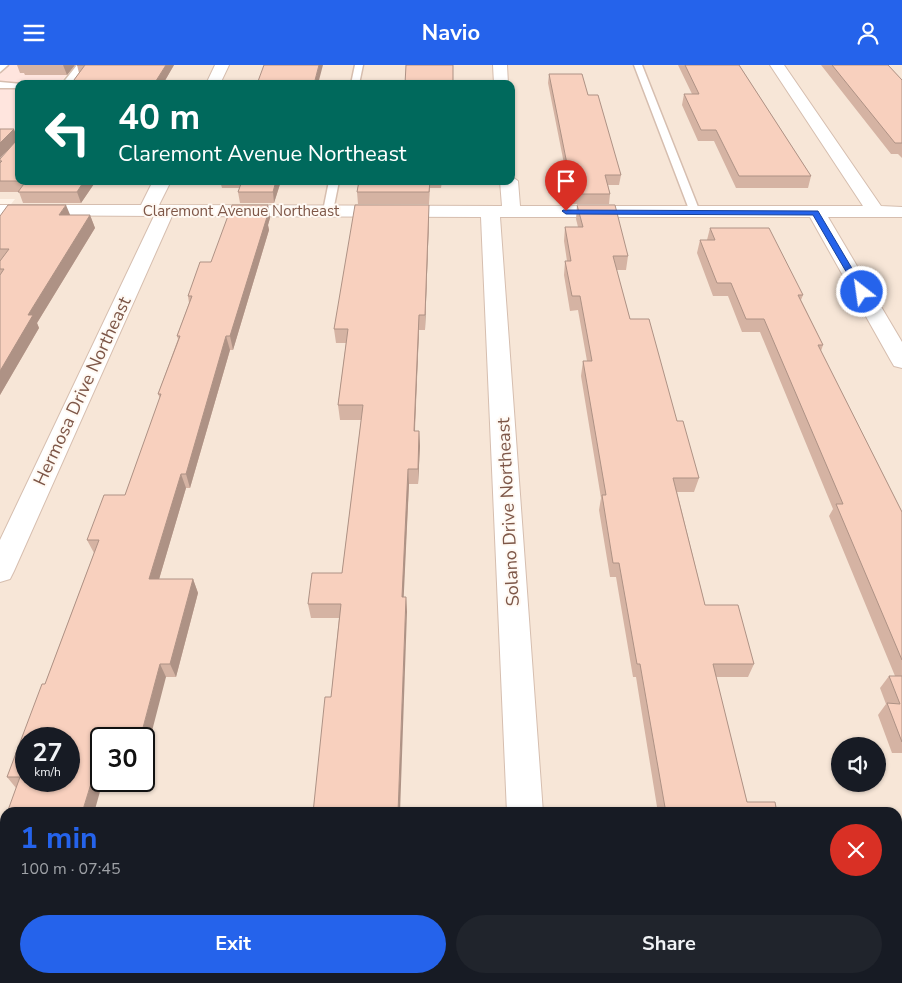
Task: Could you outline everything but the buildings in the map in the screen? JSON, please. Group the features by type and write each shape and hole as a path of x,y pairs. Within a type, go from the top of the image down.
{"street":[{"path":"215,80 222,65"},
{"path":"500,65 501,80"},
{"path":"777,65 876,212"},
{"name":"Hermosa Drive Northeast","path":"0,571 156,211 161,185"},
{"name":"Solano Drive Northeast","path":"508,185 500,211 525,807"},
{"name":"Claremont Avenue Northeast","path":"0,210 902,213"},
{"path":"816,212 902,361"}],"lane":[{"path":"0,70 4,65"},
{"path":"69,80 81,65"},
{"path":"356,80 359,65"},
{"path":"638,65 695,212"},
{"path":"0,85 15,85"},
{"path":"328,211 333,185"}],"shaded area":[{"path":"0,65 75,65 62,80 15,80 15,138 0,156"},
{"path":"90,65 902,65 902,807 0,807 0,218 15,199 0,199 0,179 15,181 15,185 515,185 515,80 79,80"}],"route":[{"path":"566,211 816,212 862,292"}]}
